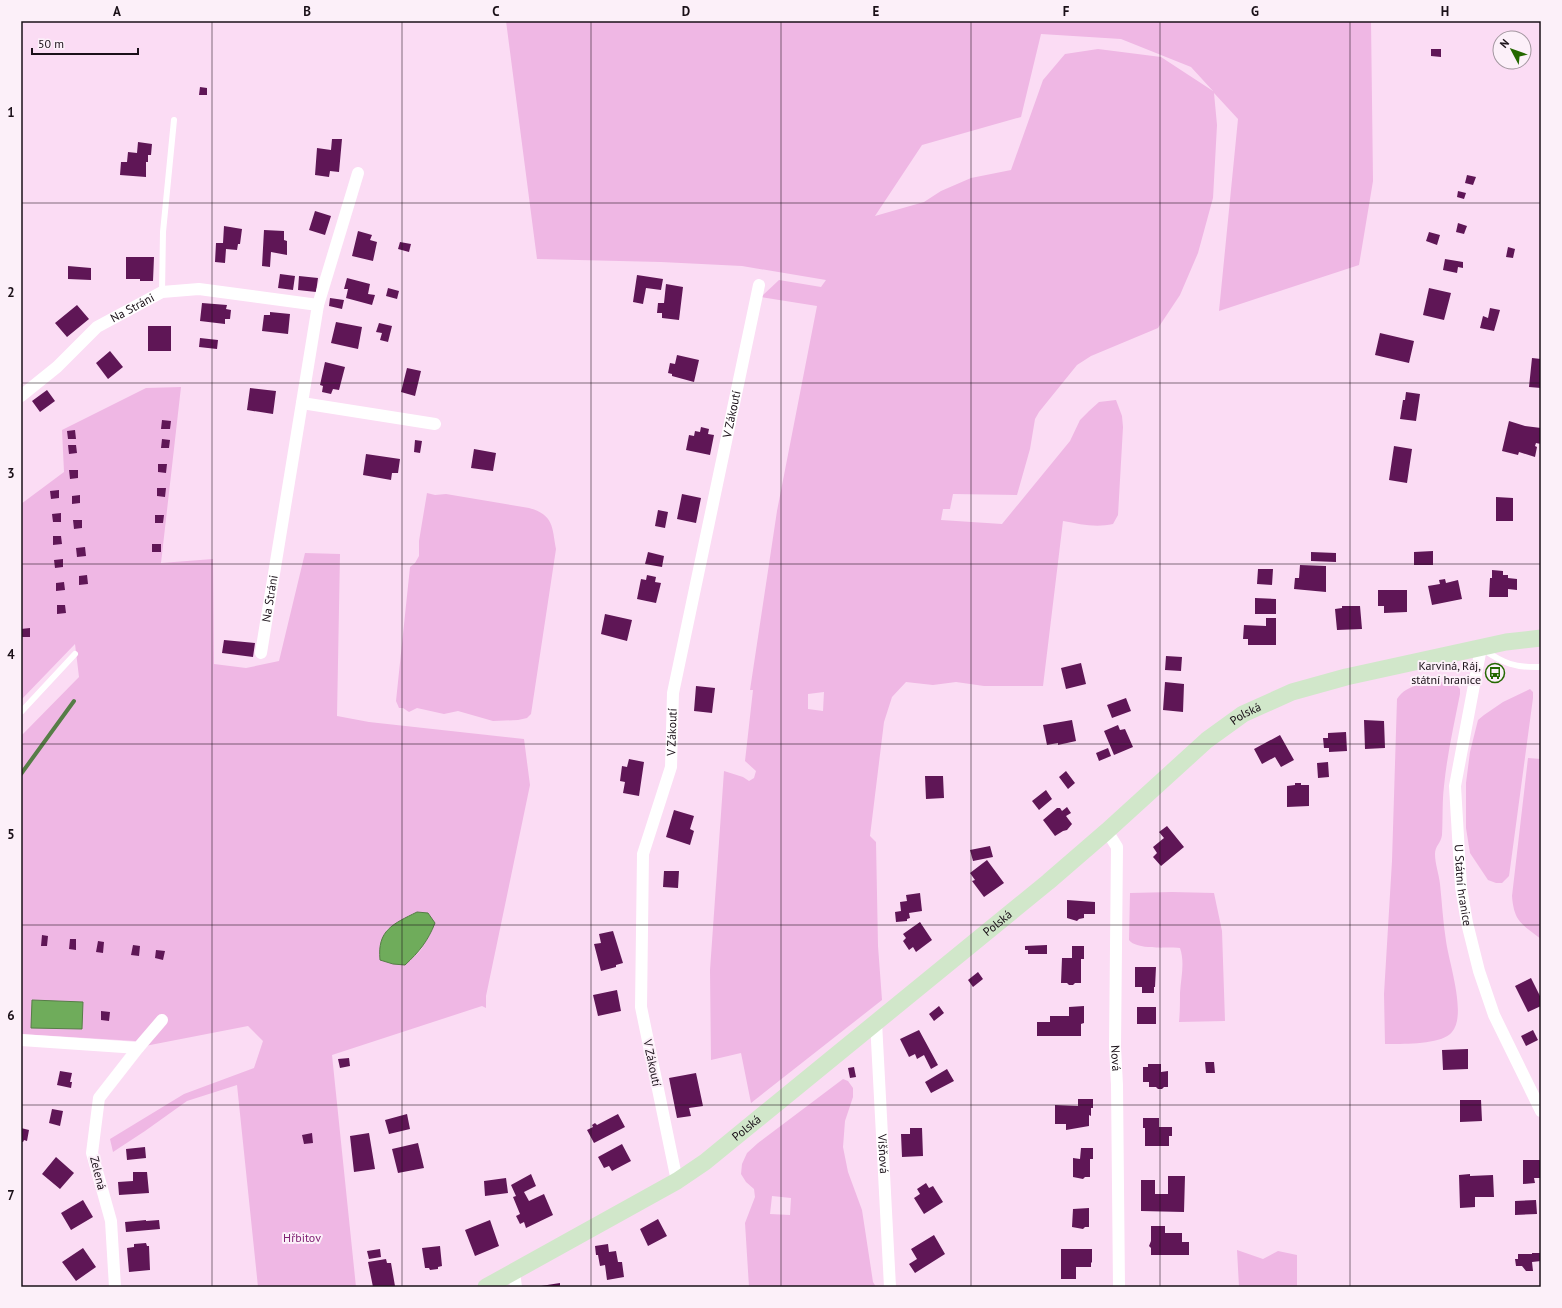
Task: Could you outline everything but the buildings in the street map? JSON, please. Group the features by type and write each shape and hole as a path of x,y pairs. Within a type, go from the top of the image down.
{"street":[{"name":"Na Stráni","path":"261,653 318,306 358,173"},
{"name":"V Zákoutí","path":"677,1181 641,1007 644,854 670,768 673,693 759,285"},
{"name":"Na Stráni","path":"21,396 57,367 97,327 162,292 199,290 318,306"},
{"path":"302,403 435,424"},
{"name":"Polská","path":"486,1287 515,1279 677,1181 705,1162 1048,882 1107,831 1207,740 1243,714 1292,692 1346,678 1506,642 1541,638"},
{"name":"U Státní hranice","path":"1481,648 1455,786 1461,887 1467,923 1479,971 1494,1015 1541,1111"},
{"name":"Nová","path":"1107,831 1117,847 1115,1047 1117,1085 1118,1287"},
{"name":"Zelená","path":"115,1287 111,1221 92,1153 99,1098 162,1020"},
{"name":"Višňová","path":"876,1022 890,1287"},
{"path":"21,1040 138,1048"}],"lane":[{"path":"162,292 163,232 174,120"},
{"path":"1481,648 1497,659 1522,668 1540,668 1541,666"},
{"path":"21,712 75,654"}],"green space":[{"path":"506,21 1371,21 1373,181 1359,265 1219,311 1238,119 1214,93 1217,125 1213,198 1198,253 1180,295 1158,328 1091,356 1077,365 1035,419 1030,449 1017,495 953,494 950,509 943,509 941,520 1002,524 1070,441 1080,420 1099,402 1116,400 1122,416 1123,427 1118,515 1113,524 1100,526 1063,521 1043,686 984,686 956,682 933,685 906,682 892,697 884,722 870,836 876,842 878,946 882,1000 751,1103 741,1053 711,1060 710,970 724,771 743,777 749,781 754,778 756,771 745,761 753,690 750,690 777,511 817,306 761,297 779,280 821,287 826,280 742,266 661,262 537,259","holes":["1041,34 1121,39 1191,67 1213,91 1161,57 1098,49 1065,54 1043,80 1011,170 971,178 941,191 924,202 875,216 922,145 1021,117","824,692 823,711 808,709 808,694"]},
{"name":"Hřbitov","path":"181,387 161,563 213,559 214,664 246,668 279,661 305,553 340,554 337,716 369,722 524,739 530,785 486,996 486,1008 482,1006 332,1055 356,1287 258,1287 237,1085 187,1101 113,1152 110,1139 184,1094 254,1068 263,1041 248,1026 145,1046 135,1041 21,1034 21,736 79,677 75,644 21,700 21,504 64,472 62,430 146,388","holes":["417,912 431,933 420,951 405,965 386,930"]},
{"path":"427,493 435,495 446,494 529,508 543,514 550,523 554,534 556,549 531,714 527,718 518,720 493,721 458,711 444,714 417,708 409,712 403,708 399,708 396,701 410,567 415,563 419,556 419,541"},
{"path":"1447,682 1455,683 1460,689 1460,694 1445,774 1442,835 1435,854 1446,941 1456,988 1458,1014 1456,1024 1452,1032 1440,1039 1421,1043 1385,1044 1384,994 1392,861 1397,699 1406,690 1412,687"},
{"path":"1530,689 1533,692 1533,698 1509,876 1502,883 1496,883 1488,880 1470,853 1466,828 1466,783 1470,752 1478,720 1503,702"},
{"path":"1528,758 1541,759 1541,939 1520,922 1515,912 1512,896"},
{"path":"1130,893 1214,893 1222,931 1225,1021 1179,1022 1182,965 1180,948 1145,947 1129,940"},
{"path":"843,1079 848,1081 853,1088 853,1097 845,1121 843,1147 848,1172 862,1210 873,1282 876,1287 749,1287 745,1223 755,1197 754,1189 746,1182 741,1174 742,1164 747,1153 758,1143","holes":["772,1196 791,1198 790,1215 770,1214"]},
{"path":"1237,1250 1263,1259 1278,1251 1297,1255 1297,1287 1239,1287"}],"shaded area":[{"path":"417,912 428,913 435,923 423,946 405,965 393,964 380,960 381,942 388,929"},
{"path":"32,1000 83,1002 82,1029 31,1028"}],"waterway":[{"path":"21,774 74,701"}],"place":[{"name":"Karviná, Ráj, státní hranice","path":"1495,673"}]}
